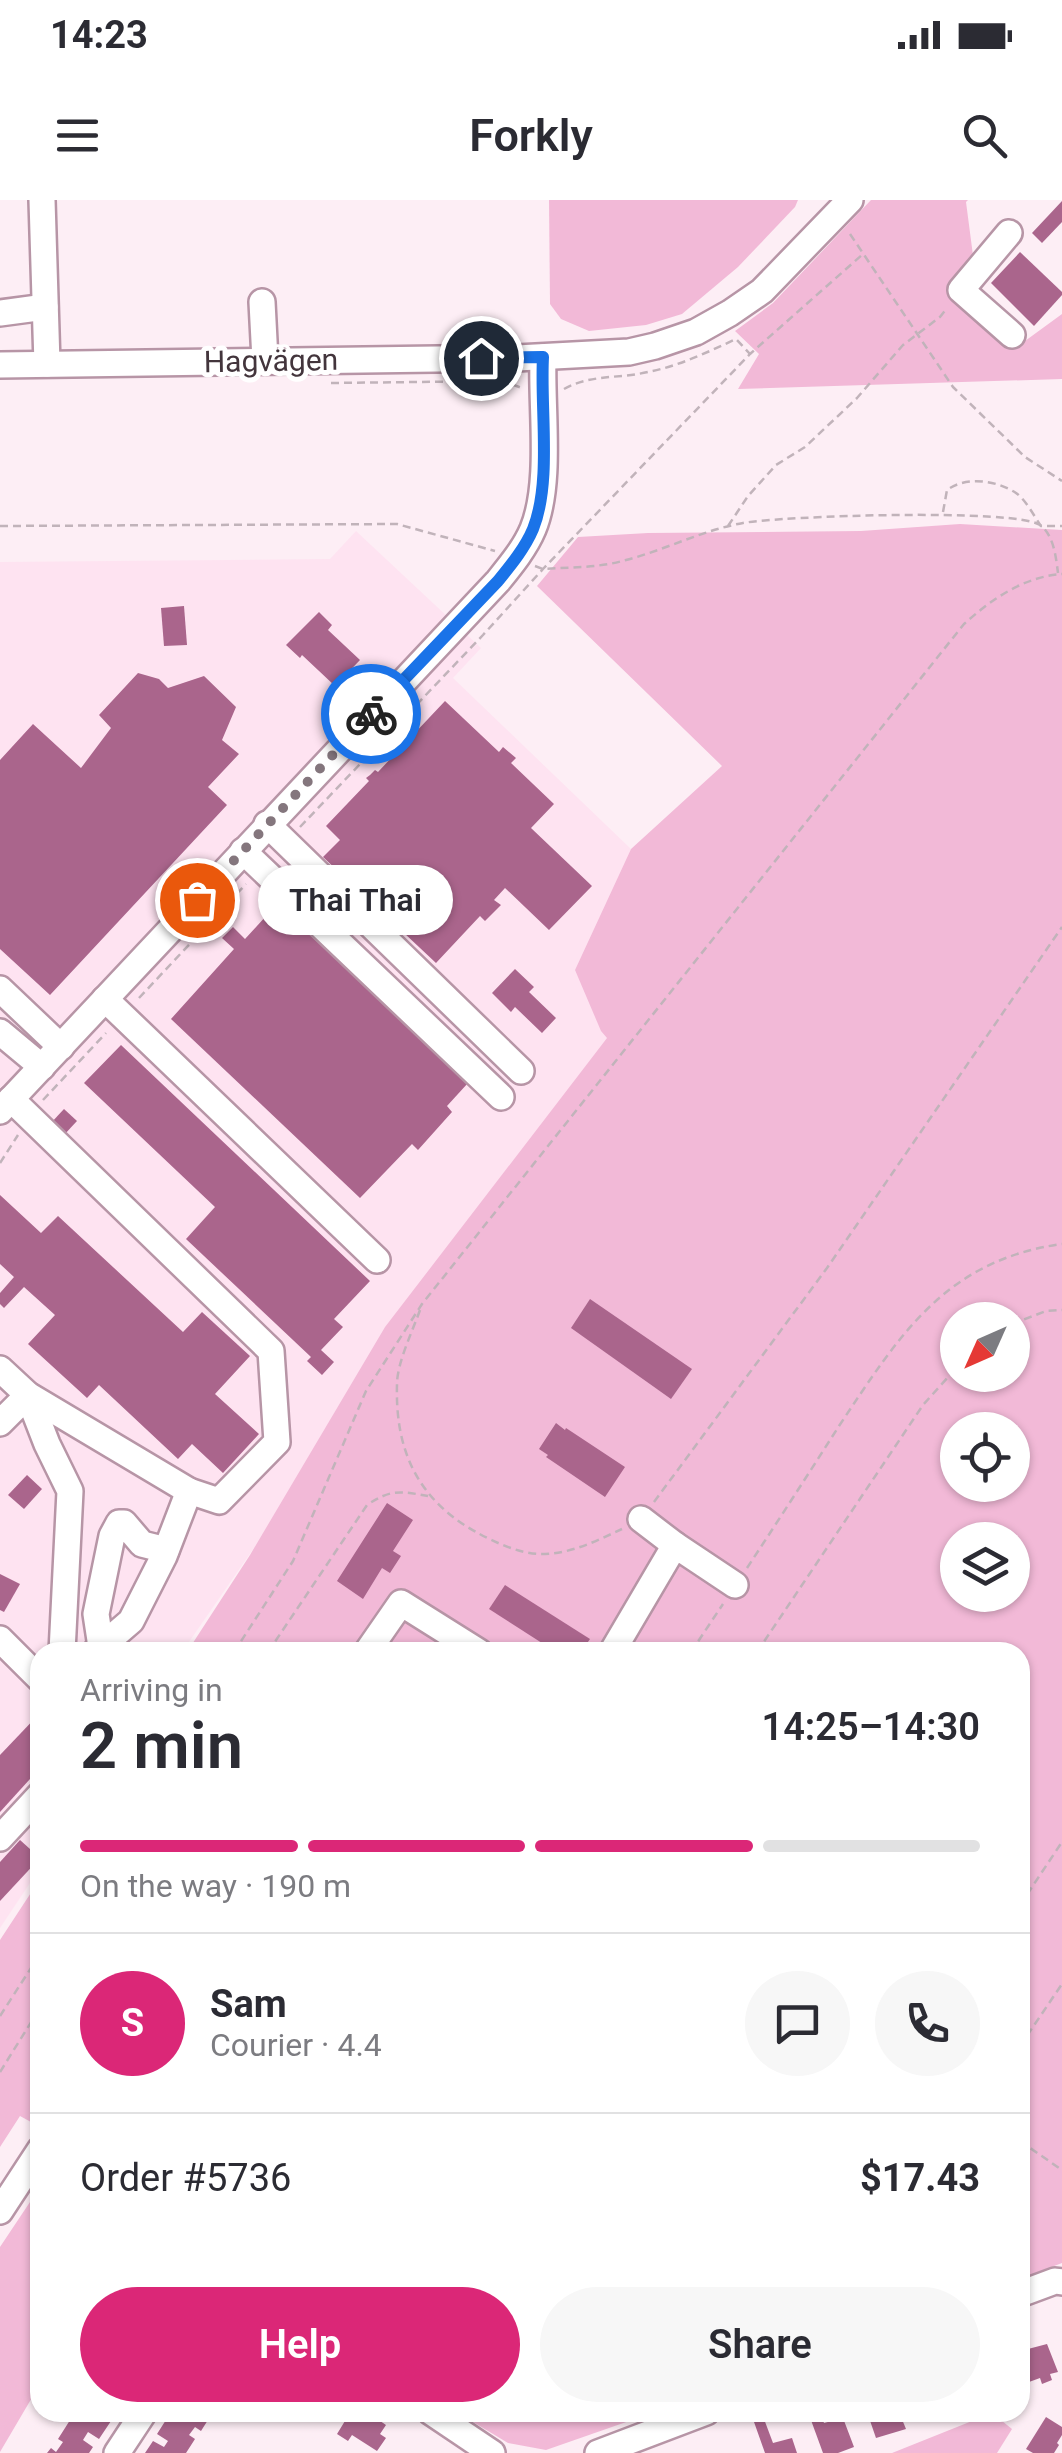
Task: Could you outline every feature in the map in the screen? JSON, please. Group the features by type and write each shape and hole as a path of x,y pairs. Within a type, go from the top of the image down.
{"street":[{"path":"42,200 46,364"},
{"name":"Hagvägen","path":"0,365 543,357 628,352 696,332 730,314 762,291 843,207"},
{"path":"1010,233 960,290 1012,335"},
{"path":"262,302 265,360"},
{"path":"0,313 44,308"},
{"path":"0,1369 28,1396 189,1491 219,1501 277,1442 272,1351 6,1105 516,558 533,529 543,490 543,357"},
{"path":"267,824 521,1071"},
{"path":"244,851 502,1097"},
{"path":"0,989 60,1048"},
{"path":"104,999 377,1260"},
{"path":"0,1032 42,1067"},
{"path":"0,1423 28,1396"},
{"path":"28,1396 70,1491 62,1642"},
{"path":"107,1642 130,1622 166,1550 189,1491"},
{"path":"641,1519 735,1585"},
{"path":"98,1642 96,1614 112,1536 119,1523 124,1523 142,1544 166,1550"},
{"path":"618,1642 675,1545"},
{"path":"374,1642 401,1603 462,1642"},
{"path":"0,1639 30,1667"},
{"path":"0,1838 30,1805"},
{"path":"0,2211 30,2165"},
{"path":"1030,2290 1062,2282"},
{"path":"117,2453 137,2422"},
{"path":"447,2422 492,2453"},
{"path":"598,2453 680,2422"}],"path":[{"path":"843,207 863,254 954,386 1025,457 1062,481"},
{"path":"542,569 750,354 863,254"},
{"path":"728,527 748,496 776,465 806,447 903,344 940,317 960,290"},
{"path":"942,515 946,490 958,482 976,481 1018,494 1041,526 1062,526"},
{"path":"240,1642 293,1560 366,1391 422,1304 964,624 1011,588 1062,574"},
{"path":"422,1304 396,1379 399,1426 409,1465 429,1496 456,1520 493,1542 540,1554 584,1548 641,1519 827,1268 1062,927"},
{"path":"698,1642 890,1349 926,1309 961,1282 1005,1257 1062,1244"},
{"path":"1030,1318 1062,1310"},
{"path":"764,1642 923,1405 940,1386"},
{"path":"275,1642 367,1505 383,1494 400,1491 429,1496"},
{"path":"1030,1890 1062,1842"},
{"path":"0,2016 30,1970"},
{"path":"1030,2031 1062,1984"},
{"path":"0,2072 30,2024"},
{"path":"1030,2148 1062,2170"}],"shaded area":[{"path":"549,200 798,200 738,267 682,314 646,325 589,331 561,319 550,304"},
{"path":"871,200 968,200 977,286 1025,341 1062,314 1062,379 738,389 759,354 735,331 773,303"},
{"path":"960,524 1062,530 1062,2263 1030,2275 1030,1642 193,1642 250,1555 385,1327 607,1038 575,970 631,849 722,766 537,586 578,537 861,531"},
{"path":"356,531 481,648 453,678 631,849 575,970 608,1037 385,1327 258,1542 189,1642 30,1642 30,1883 0,1928 0,562 330,559"},
{"path":"30,1894 30,2122 20,2116 0,2147 0,1940"},
{"path":"30,2202 30,2401 0,2452 0,2247"},
{"path":"473,2422 626,2422 546,2450 508,2443"},
{"path":"970,2422 1003,2422 1012,2429 997,2453 892,2453"}],"building":[{"path":"1062,201 1062,222 1042,243 1032,233"},
{"path":"1020,252 1062,292 1034,326 991,283"},
{"path":"184,606 187,645 164,646 161,608"},
{"path":"319,612 332,625 328,630 360,660 335,686 286,645"},
{"path":"138,673 159,679 168,688 204,676 236,707 222,740 239,754 208,787 227,805 50,995 0,949 0,760 33,724 81,768 111,728 99,715"},
{"path":"445,701 499,752 503,747 516,758 511,763 554,804 531,828 592,886 549,930 505,888 494,900 501,905 485,921 480,916 436,963 323,857 340,840 326,826 369,781 366,778 375,770 378,772"},
{"path":"277,904 468,1083 447,1106 452,1112 418,1150 412,1144 360,1198 171,1019 234,949 222,938 233,927 245,939"},
{"path":"515,969 534,987 529,992 556,1018 542,1033 515,1007 511,1012 492,993"},
{"path":"121,1045 370,1281 334,1319 343,1327 321,1350 334,1362 322,1375 307,1361 311,1357 186,1239 215,1207 84,1083"},
{"path":"64,1109 77,1121 63,1136 50,1124"},
{"path":"0,1195 41,1233 58,1216 183,1332 202,1312 250,1356 215,1394 259,1434 223,1473 192,1444 178,1459 99,1385 87,1398 28,1344 55,1315 24,1287 4,1308 0,1304 0,1293 14,1277 0,1264"},
{"path":"590,1299 692,1369 671,1399 571,1328"},
{"path":"556,1423 625,1467 605,1497 539,1449"},
{"path":"27,1475 42,1489 24,1509 8,1495"},
{"path":"387,1503 413,1520 393,1551 401,1556 390,1573 382,1568 363,1599 337,1581"},
{"path":"0,1574 20,1584 4,1612 0,1610"},
{"path":"505,1585 590,1639 540,1642 489,1609"},
{"path":"30,1724 30,1779 0,1812 0,1755"},
{"path":"20,1840 30,1849 30,1869 0,1901 0,1862"},
{"path":"1047,2344 1058,2372 1050,2374 1052,2380 1042,2384 1040,2378 1030,2382 1030,2348"},
{"path":"1046,2417 1062,2427 1059,2445 1054,2453 1033,2453 1026,2449"},
{"path":"69,2422 110,2422 99,2439 88,2432 83,2440 93,2447 89,2453 47,2453 51,2448 56,2452 63,2442 58,2439"},
{"path":"165,2422 207,2422 201,2431 195,2427 189,2435 195,2439 186,2453 145,2453 153,2441 164,2447 168,2441 157,2434"},
{"path":"344,2422 386,2425 380,2434 386,2438 377,2451 352,2435 348,2441 337,2434"},
{"path":"754,2422 765,2422 773,2443 792,2438 797,2453 765,2453"},
{"path":"812,2422 845,2422 854,2447 823,2453"},
{"path":"870,2422 903,2422 906,2429 876,2438"}],"way so far":[{"path":"197,900 371,714"}],"place":[{"name":"Thai Thai","path":"197,900"}],"route":[{"path":"371,714 498,581 533,529 543,490 543,357 481,358"}]}
